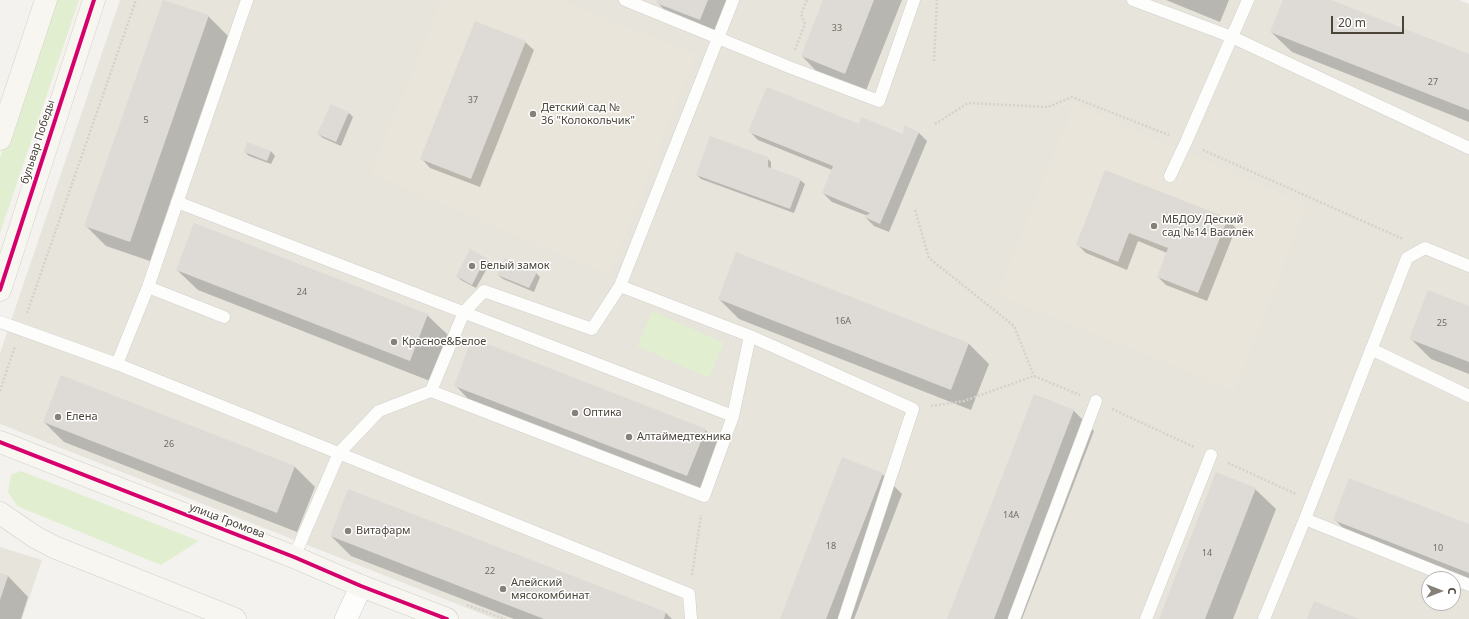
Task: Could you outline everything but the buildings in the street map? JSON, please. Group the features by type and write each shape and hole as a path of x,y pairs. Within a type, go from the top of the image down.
{"street":[{"path":"0,139 46,0"},
{"name":"бульвар Победы","path":"0,290 94,0"},
{"name":"улица Громова","path":"0,442 294,556 361,586 447,619"},
{"path":"0,513 35,537 54,547 235,619"},
{"path":"346,619 361,586"}],"lane":[{"path":"117,364 148,288 247,0"},
{"path":"431,391 464,312 484,291 592,329 620,286 733,0"},
{"path":"628,1 789,67 879,101 914,0"},
{"path":"1133,0 1232,37 1469,148"},
{"path":"1170,176 1248,0"},
{"path":"177,202 733,416"},
{"path":"1264,619 1312,502 1407,258 1425,248 1469,266"},
{"path":"620,286 750,336 913,410 844,619"},
{"path":"148,288 224,317"},
{"path":"0,322 117,364 689,594 691,619"},
{"path":"294,556 339,453 379,411 431,391 704,496 733,416 750,336"},
{"path":"1371,349 1469,396"},
{"path":"1014,619 1096,401"},
{"path":"1146,619 1211,455"},
{"path":"1305,519 1469,585"}],"path":[{"path":"0,391 136,0"},
{"path":"789,67 805,24 801,14 807,0"},
{"path":"934,61 937,0"},
{"path":"915,210 929,258 1014,326 1034,376"},
{"path":"913,410 964,401 1034,376 1096,401 1312,502"},
{"path":"689,594 704,496"}],"shaded area":[{"path":"120,0 1459,0 1469,4 1469,619 495,619 0,424 0,353"},
{"name":"Детский сад № 36 \"Колокольчик\"","path":"442,0 558,0 696,54 609,275 370,173"},
{"path":"1074,104 1307,205 1235,391 997,294"},
{"path":"0,547 42,560 22,619 0,619"}],"green space":[{"path":"54,0 79,0 0,233 0,158"},
{"path":"652,311 724,343 709,378 637,346"},
{"path":"21,471 199,541 161,565 17,506 8,492 11,475"}],"cycle path":[{"path":"0,290 94,0"},
{"path":"0,442 294,557 361,586 447,619"}],"place":[{"name":"Детский сад № 36 \"Колокольчик\"","path":"533,114"},
{"name":"МБДОУ Деский сад №14 Василёк","path":"1154,226"},
{"name":"Белый замок","path":"472,266"},
{"name":"Красное&Белое","path":"394,342"},
{"name":"Оптика","path":"575,413"},
{"name":"Елена","path":"58,417"},
{"name":"Алтаймедтехника","path":"629,437"},
{"name":"Витафарм","path":"348,531"},
{"name":"Алейский мясокомбинат","path":"503,589"}]}
